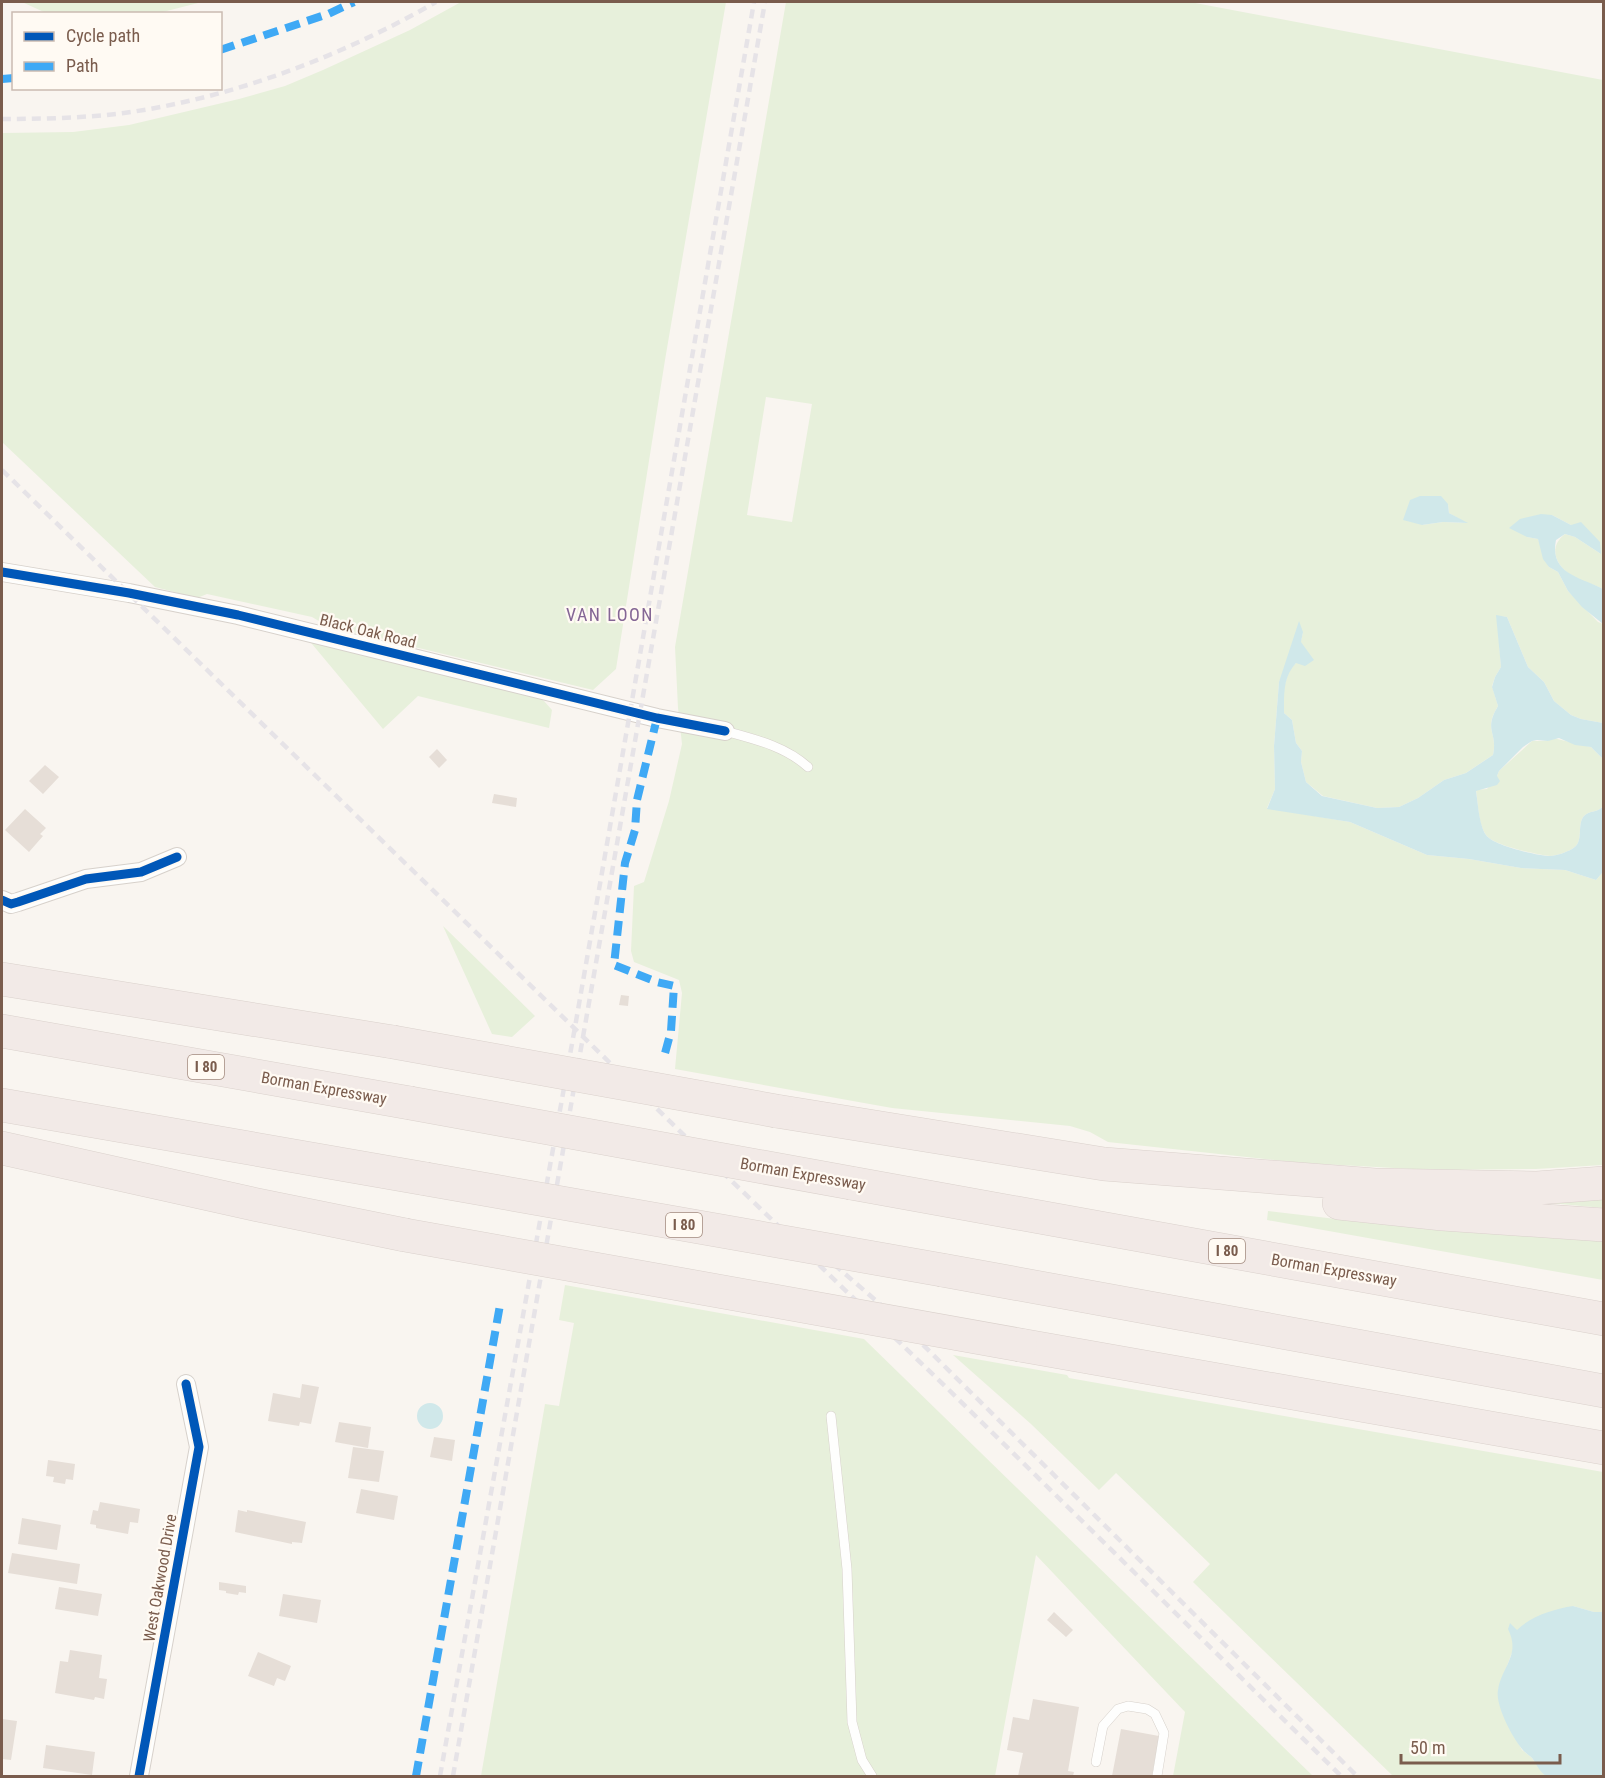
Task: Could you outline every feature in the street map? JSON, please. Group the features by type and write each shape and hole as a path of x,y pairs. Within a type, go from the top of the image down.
{"highway":[{"path":"2,979 393,1042 776,1111 1104,1164 1229,1189 1443,1214 1604,1225"},
{"name":"Borman Expressway","path":"2,1031 1604,1318"},
{"name":"I 80","path":"2,1105 942,1270 1604,1391"},
{"path":"2,1148 405,1235 1604,1448"},
{"path":"1104,1164 1375,1185 1537,1188 1604,1183"}],"street":[{"name":"Black Oak Road","path":"2,572 129,593 238,615 657,718 725,731"},
{"path":"2,900 11,904 86,879 141,872 177,857"},
{"name":"West Oakwood Drive","path":"139,1776 199,1447 186,1384"}],"lane":[{"path":"725,731 787,751 798,757 808,767"},
{"path":"831,1416 847,1569 852,1722 862,1760 872,1776"},
{"path":"1096,1762 1103,1726 1118,1709 1128,1706 1147,1709 1155,1714 1164,1732 1157,1776"}],"green space":[{"path":"22,2 202,2 163,12 44,12"},
{"path":"461,2 726,2 665,360 616,669 593,690 344,630 324,624 312,617 207,594 197,598 155,587 2,442 2,133 73,132 129,125 285,86 410,30"},
{"path":"786,2 1190,2 1603,80 1603,589 1572,576 1561,567 1558,561 1555,550 1565,534 1575,537 1601,554 1571,525 1552,515 1527,537 1538,539 1549,567 1558,572 1568,591 1598,622 1603,624 1603,723 1571,715 1554,701 1544,682 1528,667 1507,617 1497,616 1501,667 1492,686 1498,706 1491,726 1494,741 1493,755 1466,773 1444,780 1418,798 1399,807 1377,808 1323,796 1306,782 1301,762 1302,751 1296,743 1292,720 1284,713 1283,691 1289,670 1296,663 1303,632 1279,682 1274,746 1275,789 1267,808 1350,822 1427,855 1521,868 1565,870 1596,880 1603,872 1603,1165 1536,1169 1431,1170 1303,1163 1108,1142 1090,1132 1070,1126 892,1108 675,1069 682,993 679,980 634,962 631,951 634,886 644,882 669,801 682,744 675,647","holes":["766,397 812,404 792,522 747,515","1448,504 1449,513 1466,523 1443,522 1422,525"]},
{"path":"307,638 533,694 552,710 549,728 418,696 383,729"},
{"path":"1553,738 1591,747 1603,759 1603,806 1584,816 1576,846 1558,855 1526,852 1490,839 1481,825 1476,790 1487,789 1499,771 1532,741 1548,741"},
{"path":"443,926 535,1016 512,1037 492,1034"},
{"path":"1603,1194 1603,1208 1550,1203"},
{"path":"1268,1211 1336,1219 1603,1239 1603,1280 1267,1220"},
{"path":"565,1285 864,1339 1313,1776 1173,1776 1185,1712 1036,1555 995,1776 481,1776 545,1404 559,1406 574,1323 559,1320"},
{"path":"953,1355 1067,1375 1069,1378 1603,1472 1603,1612 1573,1606 1513,1639 1513,1650 1498,1690 1506,1721 1522,1750 1531,1757 1546,1776 1393,1776 1193,1582 1210,1564 1116,1473 1099,1490 1031,1424"}],"water":[{"path":"1420,496 1441,496 1448,504 1449,513 1468,523 1443,522 1422,525 1403,520 1410,500"},
{"path":"1541,514 1552,515 1571,525 1581,522 1600,542 1601,554 1575,537 1565,534 1556,540 1555,551 1557,560 1569,573 1603,589 1603,624 1582,607 1568,591 1558,572 1549,567 1543,559 1538,539 1527,537 1509,528 1520,519"},
{"path":"1496,615 1507,617 1528,667 1544,682 1554,701 1571,715 1603,723 1603,759 1591,747 1575,745 1559,738 1532,741 1499,771 1497,776 1500,781 1497,785 1476,791 1484,831 1490,839 1506,846 1536,854 1555,855 1576,846 1584,816 1603,806 1603,872 1596,880 1565,870 1521,868 1427,855 1350,822 1267,809 1275,789 1274,746 1279,682 1299,621 1303,632 1301,642 1314,660 1305,666 1296,663 1292,668 1285,686 1284,713 1292,720 1296,743 1302,751 1301,762 1306,782 1322,796 1377,808 1399,807 1418,798 1444,780 1466,773 1493,755 1494,741 1491,726 1498,706 1492,687 1501,667"},
{"path":"430,1403 439,1407 443,1416 439,1425 430,1429 421,1425 417,1416 421,1407"},
{"path":"1573,1606 1603,1612 1603,1776 1546,1776 1518,1744 1505,1721 1499,1704 1500,1682 1512,1653 1508,1629 1510,1623 1517,1630 1543,1614"}],"building":[{"path":"437,749 447,760 439,768 429,757"},
{"path":"45,765 59,777 43,794 29,781"},
{"path":"494,794 517,798 516,807 492,803"},
{"path":"25,809 46,828 40,834 43,836 29,852 5,830"},
{"path":"621,995 629,996 628,1006 619,1005"},
{"path":"302,1384 319,1387 311,1424 300,1422 299,1426 268,1421 273,1393 300,1398"},
{"path":"339,1422 371,1427 368,1448 335,1442"},
{"path":"434,1437 455,1440 452,1461 430,1457"},
{"path":"353,1447 384,1451 379,1482 348,1478"},
{"path":"48,1460 75,1464 73,1480 66,1479 65,1484 53,1482 54,1477 46,1476"},
{"path":"361,1489 398,1496 394,1520 356,1513"},
{"path":"100,1502 140,1509 138,1523 130,1522 128,1534 96,1528 96,1525 90,1524 93,1510 98,1511"},
{"path":"238,1510 306,1522 302,1543 292,1542 292,1544 235,1532"},
{"path":"22,1518 61,1525 57,1550 18,1544"},
{"path":"12,1553 80,1564 77,1584 8,1573"},
{"path":"219,1582 246,1586 246,1593 239,1592 238,1595 226,1593 226,1591 219,1590"},
{"path":"59,1587 102,1594 98,1616 55,1609"},
{"path":"283,1594 321,1600 317,1623 279,1616"},
{"path":"1054,1612 1073,1630 1066,1637 1047,1620"},
{"path":"70,1650 102,1655 99,1678 107,1679 104,1699 95,1697 94,1700 55,1693 60,1661 68,1662"},
{"path":"258,1652 291,1666 285,1681 277,1678 274,1686 248,1676"},
{"path":"1033,1699 1079,1707 1068,1771 1074,1772 1073,1776 1018,1776 1023,1753 1007,1750 1013,1717 1029,1720"},
{"path":"2,1719 17,1721 11,1760 2,1759"},
{"path":"1121,1729 1159,1736 1152,1776 1112,1776"},
{"path":"46,1745 95,1752 92,1775 43,1768"}],"railway":[{"path":"2,119 109,115 206,97 246,86 325,57 400,22 436,2"},
{"path":"440,1776 575,1027 754,2"},
{"path":"453,1776 765,2"},
{"path":"2,470 688,1139 947,1388 1341,1776"},
{"path":"800,1235 895,1317 1357,1776"}],"marked path":[{"path":"222,49 328,14 354,2"},
{"path":"2,79 12,78"},
{"path":"657,718 637,800 635,830 625,863 614,965 657,982 674,986 671,1031 664,1057"},
{"path":"416,1776 500,1305"}],"cycle path":[{"path":"2,572 129,593 238,615 657,718 725,731"},
{"path":"2,900 11,904 86,879 141,872 177,857"},
{"path":"139,1776 199,1447 186,1384"}],"district":[{"name":"VAN LOON","path":"610,614"}]}
